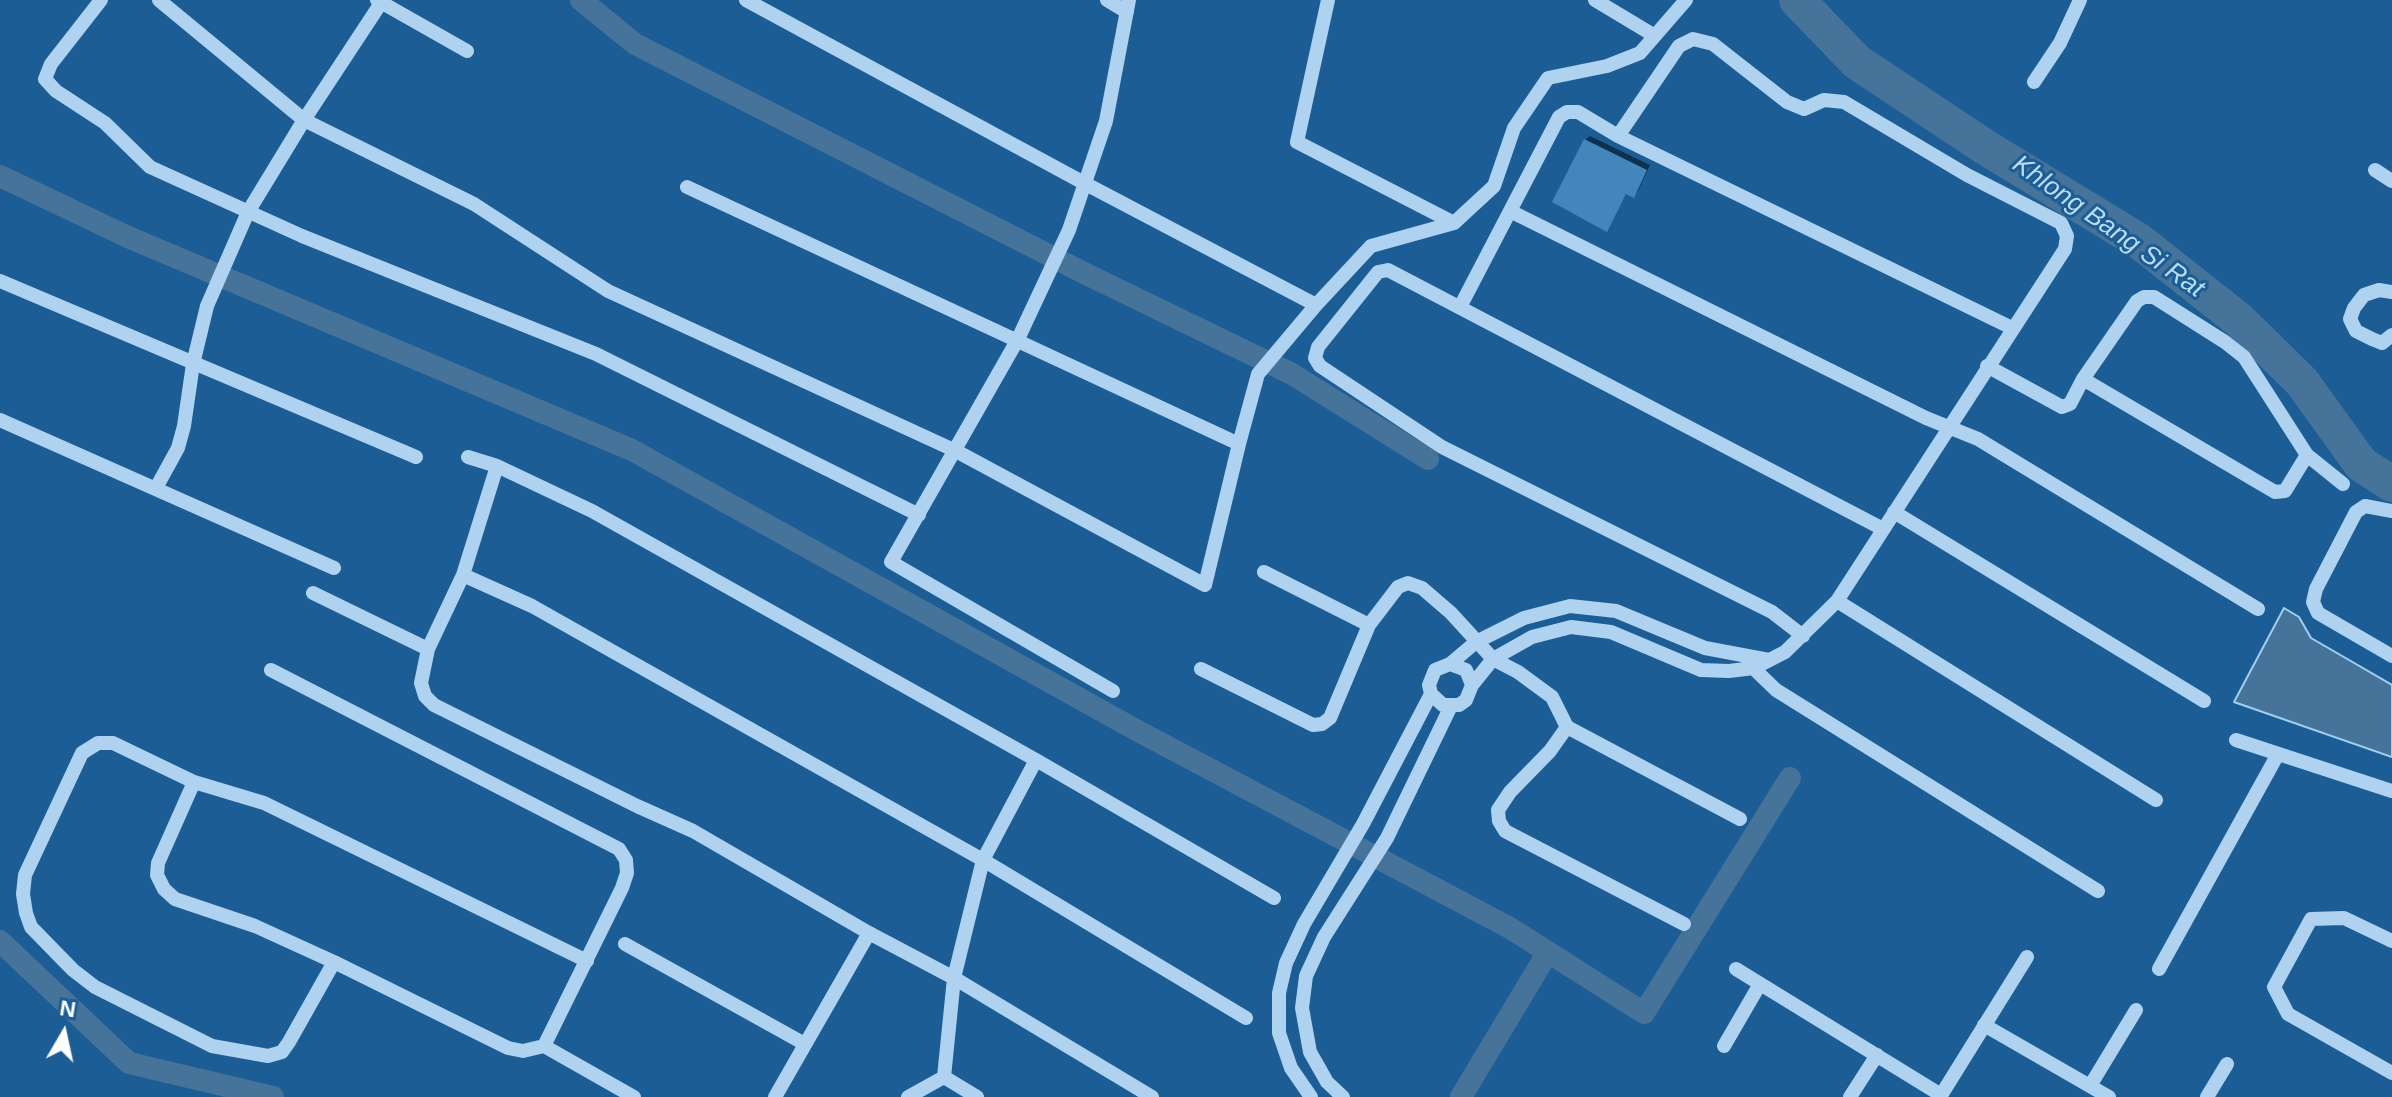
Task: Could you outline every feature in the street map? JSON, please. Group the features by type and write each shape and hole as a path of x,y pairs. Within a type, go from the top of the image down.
{"street":[{"path":"101,0 51,64 45,79 56,91 105,123 150,167 248,212 596,354 919,515"},
{"path":"159,0 304,120 474,204 608,291 956,451 1205,585 1258,374 1371,246 1454,223 1494,186 1514,128 1548,78 1607,66 1640,53 1686,0"},
{"path":"746,0 766,6 1084,183 1316,305"},
{"path":"1107,0 1128,6 1106,121 1069,230 1018,339 891,562 1113,691"},
{"path":"1328,0 1297,142 1454,223"},
{"path":"1595,0 1655,36"},
{"path":"2034,82 2060,43 2080,0"},
{"path":"156,488 178,448 207,306 248,212 379,2 467,51"},
{"path":"1618,136 1679,46 1693,39 1713,44 1787,102 1804,109 1824,100 1844,102 1967,175 2061,223 2067,236 2065,249 1837,601 1785,652 1754,668 1701,670 1611,632 1571,627 1532,637 1493,659 1472,685 1466,700 1451,706 1443,705 1431,694 1429,685 1435,670 1450,664 1476,642 1524,618 1570,606 1616,611 1705,648 1769,660"},
{"path":"1460,307 1559,117 1567,112 1578,112 1618,136 2012,328"},
{"path":"2375,170 2392,181"},
{"path":"687,187 1239,444"},
{"path":"1510,211 1978,439 2258,609"},
{"path":"1803,636 1772,612 1442,447 1320,366 1315,358 1318,347 1378,272 1388,270 1398,273 1883,529"},
{"path":"0,281 416,457"},
{"path":"2392,292 2379,290 2364,295 2350,319 2356,331 2382,343 2392,335"},
{"path":"1987,366 2062,407 2070,404 2083,379 2137,301 2154,297 2244,357 2307,455 2343,484"},
{"path":"2083,379 2275,492 2285,491 2307,455"},
{"path":"0,420 334,568"},
{"path":"468,457 497,466 592,511 1036,760 1274,898"},
{"path":"497,466 463,575 428,649 421,683 425,696 434,705 693,831 869,933 954,978 1152,1097"},
{"path":"2392,511 2365,506 2356,512 2316,589 2313,602 2318,613 2392,656"},
{"path":"1894,512 2204,701"},
{"path":"1264,572 1369,625"},
{"path":"463,575 532,606 983,860 1246,1018"},
{"path":"1201,669 1313,725 1322,724 1330,718 1369,625 1398,587 1408,583 1422,588 1451,613 1493,659 1518,672 1552,697 1567,727 1740,819"},
{"path":"313,593 428,649"},
{"path":"1837,601 2156,800"},
{"path":"1740,655 1776,690 2098,891"},
{"path":"1450,664 1466,670 1472,685"},
{"path":"271,670 619,849 626,860 627,873 544,1046"},
{"path":"1311,1097 1291,1068 1279,1033 1279,993 1286,963 1304,924 1363,824 1431,694"},
{"path":"1343,1097 1327,1082 1310,1052 1302,1008 1306,976 1324,937 1387,838 1451,706"},
{"path":"1567,727 1550,751 1510,792 1498,810 1499,821 1505,831 1513,836 1684,924"},
{"path":"2236,740 2392,791"},
{"path":"334,962 282,1052 268,1056 212,1046 95,987 73,970 31,927 23,894 25,875 82,753 98,743 113,743 194,782 264,803 587,961"},
{"path":"2159,969 2278,754"},
{"path":"944,1077 954,978 983,860 1036,760"},
{"path":"194,782 158,863 157,875 164,889 175,899 255,926 508,1048 523,1051 544,1046 634,1097"},
{"path":"2392,941 2344,918 2311,919 2274,987 2288,1014 2392,1073"},
{"path":"1304,924 1324,937"},
{"path":"775,1097 803,1043 869,933"},
{"path":"625,944 803,1043"},
{"path":"1736,969 1940,1096 2027,957"},
{"path":"1724,1046 1760,984"},
{"path":"2090,1086 2136,1010"},
{"path":"1984,1025 2109,1097"},
{"path":"1850,1097 1877,1055"},
{"path":"2207,1097 2227,1064"},
{"path":"908,1097 944,1077"},
{"path":"944,1077 977,1097"}],"water":[{"path":"2284,608 2299,617 2311,638 2392,685 2392,757 2234,702"}],"building":[{"path":"1584,139 1647,170 1634,198 1626,194 1607,232 1552,202"}],"waterway":[{"path":"581,0 635,44 1082,272 1292,374 1428,459"},
{"name":"Khlong Bang Si Rat","path":"1797,0 1857,62 1985,147 2139,241 2239,320 2302,382 2361,464 2392,484"},
{"path":"0,176 128,237 632,450 1138,731 1510,928 1644,1013 1790,778"},
{"path":"0,941 129,1063 273,1097"},
{"path":"1461,1097 1548,952"}]}
